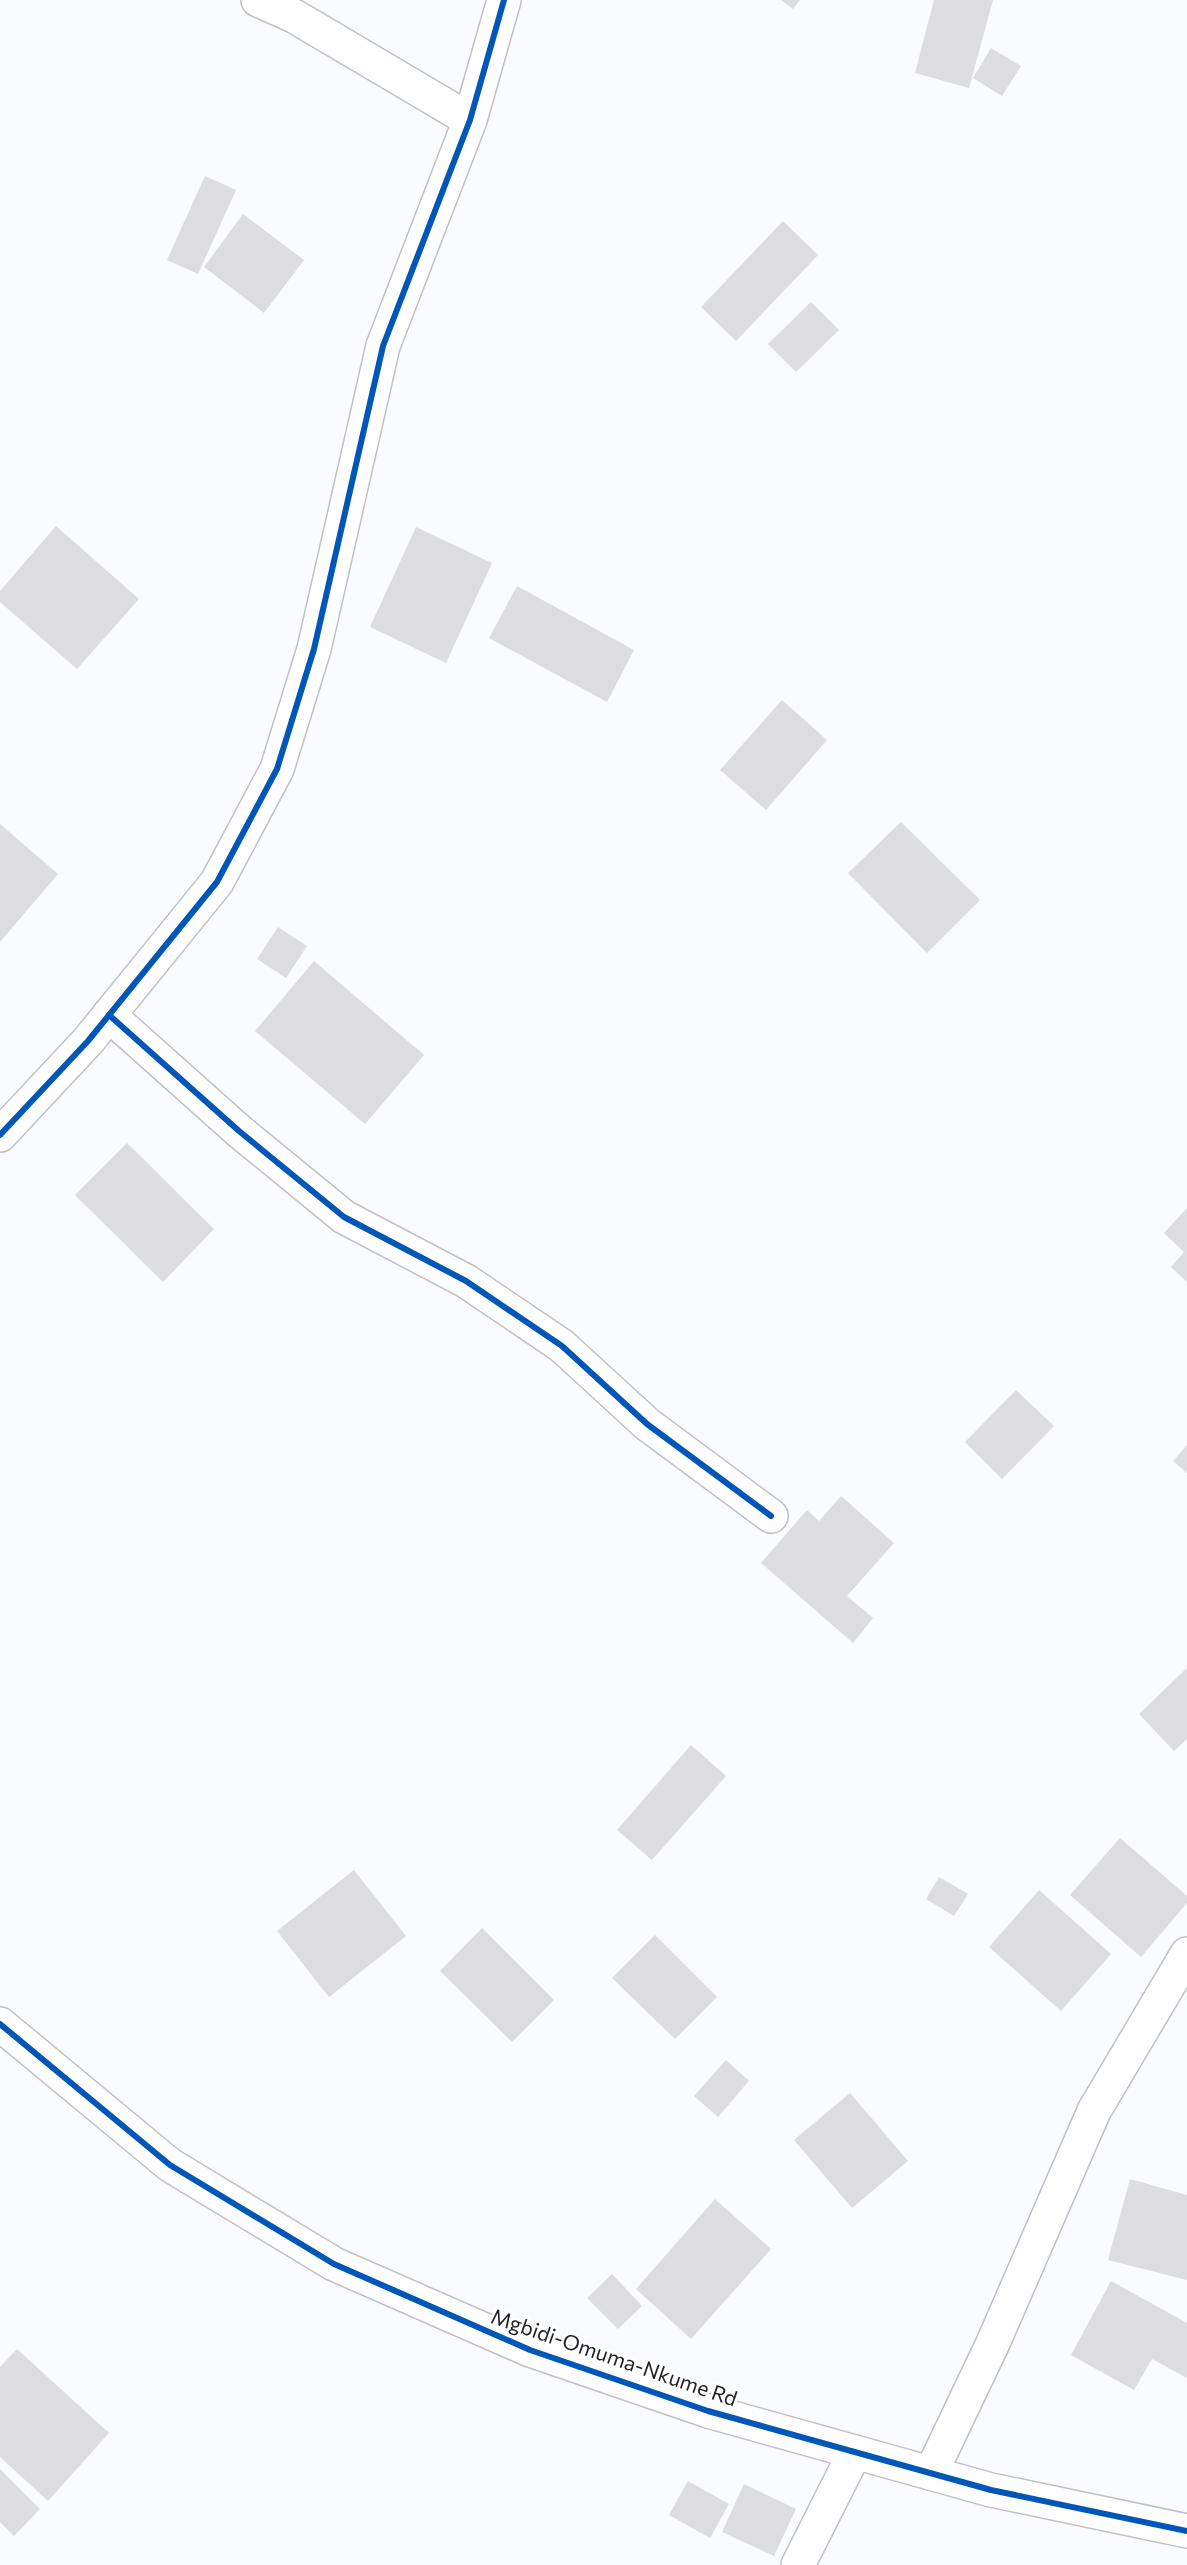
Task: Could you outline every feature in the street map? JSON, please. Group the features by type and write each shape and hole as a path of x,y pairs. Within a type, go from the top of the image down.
{"street":[{"path":"258,0 294,16 470,120"},
{"path":"0,1135 109,1015 217,882 277,769 314,649 383,346 470,120 504,0"},
{"path":"109,1015 238,1131 344,1217 466,1281 562,1346 647,1424 771,1516"},
{"path":"931,2473 993,2343 1094,2111 1187,1954"},
{"name":"Mgbidi-Omuma-Nkume Rd","path":"0,2024 170,2165 334,2264 530,2350 708,2411 991,2490 1187,2531"},
{"path":"798,2565 855,2452"}],"building":[{"path":"781,0 800,0 793,9"},
{"path":"934,0 993,0 969,88 915,73"},
{"path":"991,48 1021,66 1002,96 973,78"},
{"path":"205,176 236,190 198,274 167,260"},
{"path":"243,214 304,260 264,313 204,267"},
{"path":"783,221 818,255 736,341 701,307"},
{"path":"811,302 839,330 796,372 768,344"},
{"path":"56,526 139,599 77,669 0,602 0,591"},
{"path":"416,527 492,563 446,663 370,627"},
{"path":"517,586 634,650 607,702 489,638"},
{"path":"782,700 827,740 766,810 720,770"},
{"path":"901,822 980,900 927,953 848,873"},
{"path":"0,824 58,874 0,942"},
{"path":"278,927 307,946 286,978 257,959"},
{"path":"314,961 424,1055 365,1124 255,1031"},
{"path":"127,1143 214,1229 163,1282 75,1195"},
{"path":"1187,1208 1187,1282 1171,1267 1184,1252 1164,1233"},
{"path":"1016,1390 1054,1426 1002,1479 965,1442"},
{"path":"1187,1445 1187,1473 1173,1461"},
{"path":"841,1496 894,1543 847,1596 873,1618 853,1643 761,1563 807,1510 819,1521"},
{"path":"1187,1668 1187,1739 1174,1751 1139,1714"},
{"path":"691,1745 726,1776 652,1860 617,1830"},
{"path":"1120,1838 1187,1896 1187,1903 1141,1957 1070,1895"},
{"path":"354,1870 406,1936 329,1997 277,1931"},
{"path":"939,1877 968,1894 954,1916 926,1899"},
{"path":"1039,1890 1111,1954 1061,2011 989,1947"},
{"path":"482,1928 554,2000 512,2042 440,1971"},
{"path":"655,1935 717,1997 675,2039 612,1978"},
{"path":"726,2060 749,2081 718,2117 694,2096"},
{"path":"850,2093 908,2161 852,2208 794,2140"},
{"path":"1130,2179 1187,2195 1187,2280 1108,2260"},
{"path":"715,2199 771,2249 691,2339 636,2289"},
{"path":"612,2274 642,2306 618,2329 587,2298"},
{"path":"1111,2281 1187,2323 1187,2378 1152,2359 1134,2390 1071,2355"},
{"path":"17,2349 109,2433 48,2501 0,2457 0,2367"},
{"path":"0,2469 40,2509 14,2536 0,2522"},
{"path":"688,2481 729,2504 710,2538 669,2515"},
{"path":"744,2484 796,2509 774,2556 722,2532"}],"cycle path":[{"path":"0,1135 88,1041 217,882 277,769 314,649 383,346 470,120 504,0"},
{"path":"109,1015 239,1131 344,1217 466,1281 562,1346 647,1424 771,1516"},
{"path":"0,2024 170,2165 334,2264 530,2350 708,2411 991,2490 1187,2531"}]}
